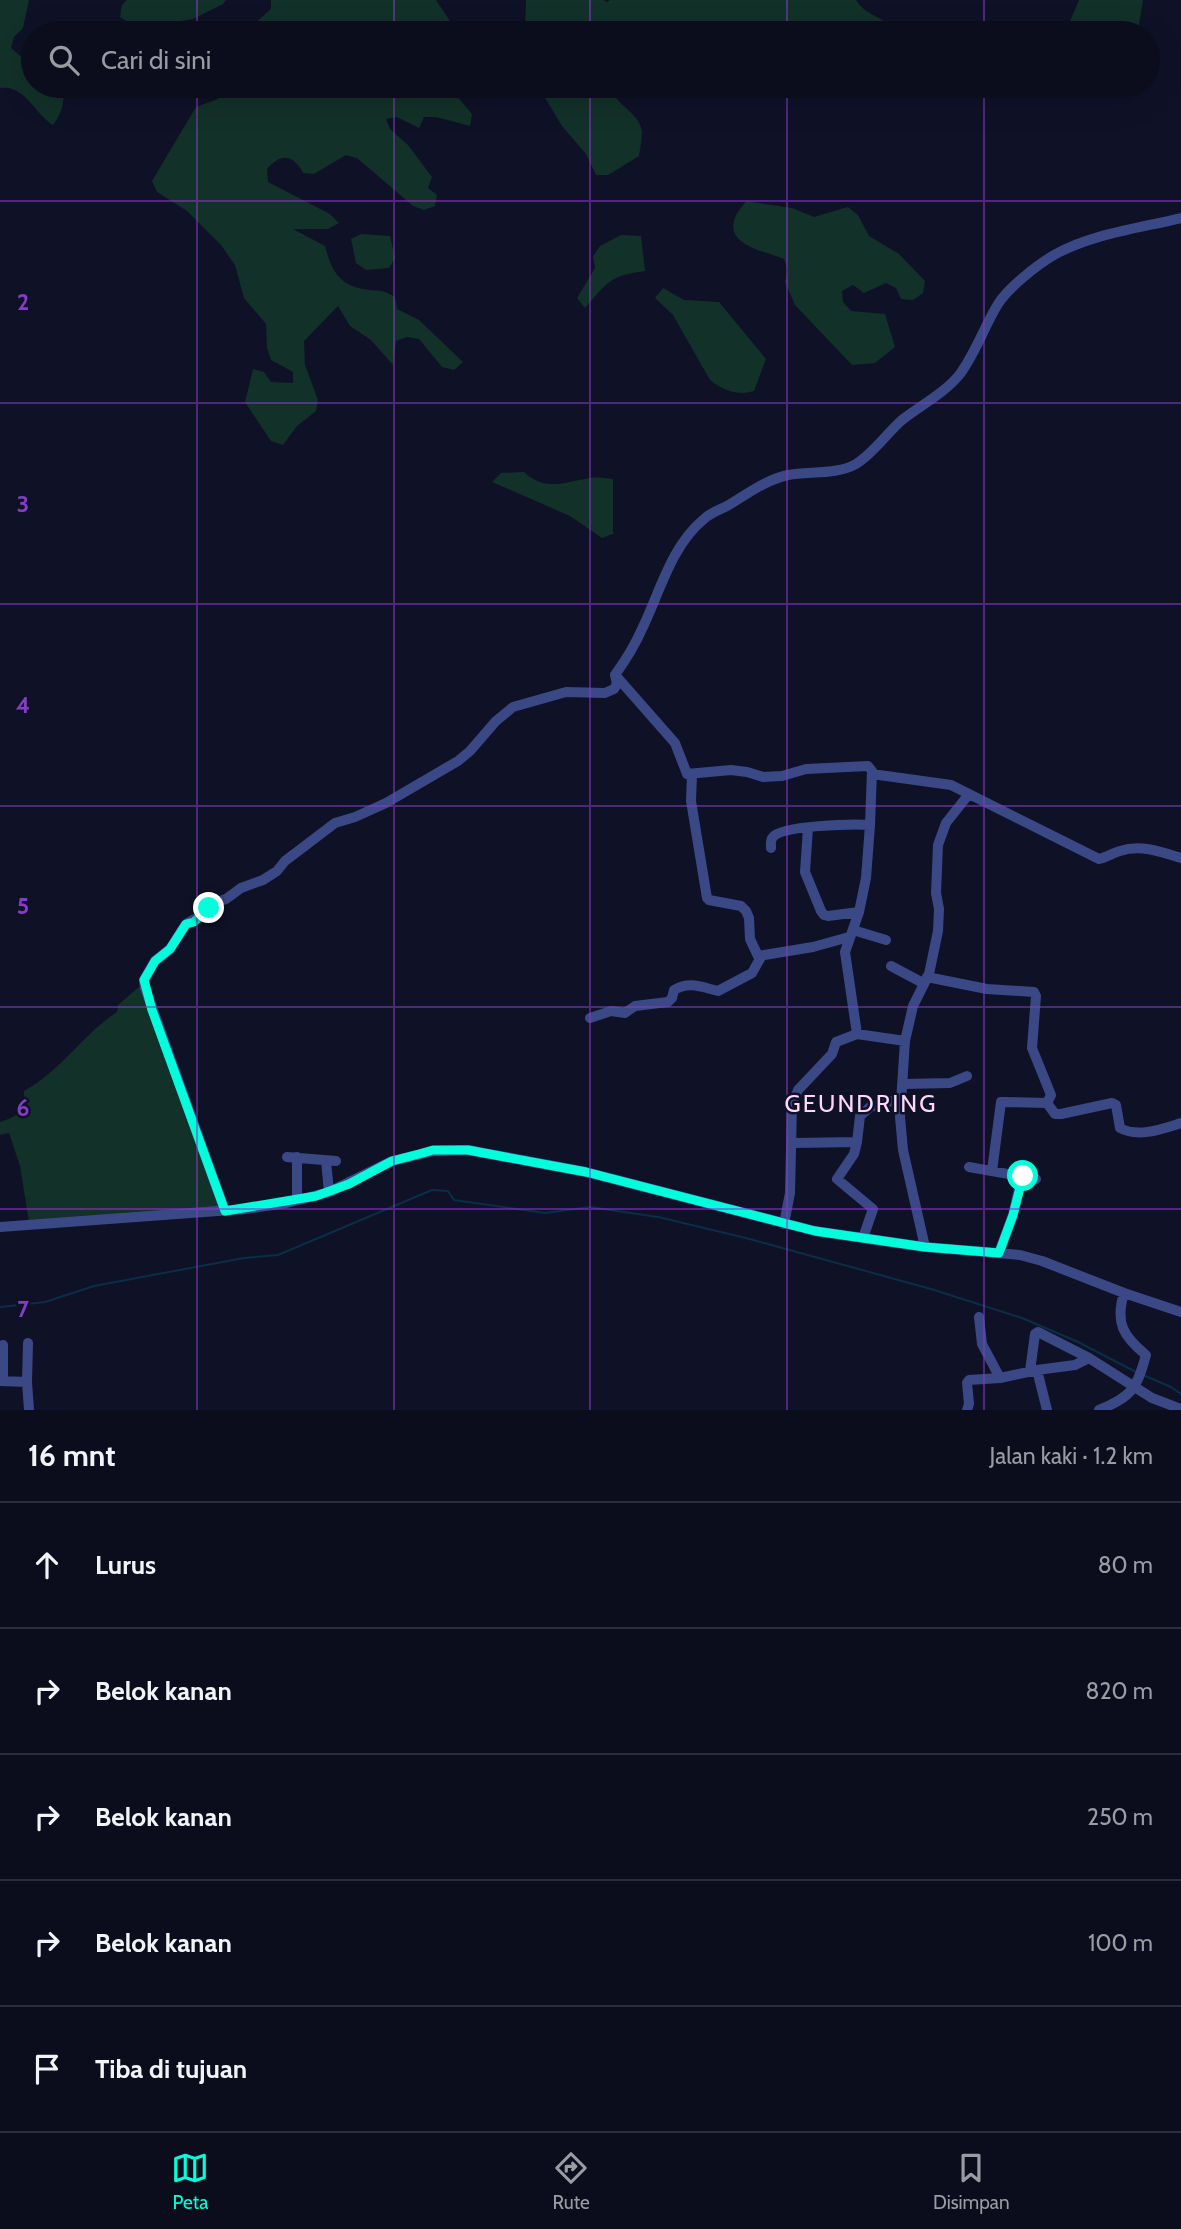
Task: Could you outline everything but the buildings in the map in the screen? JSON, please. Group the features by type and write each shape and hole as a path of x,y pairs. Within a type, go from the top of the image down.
{"street":[{"path":"225,1211 145,988 144,980 155,961 170,949 186,924 204,914 214,903 278,871 285,861 335,823 386,803 458,761 513,707 566,692 605,693 614,689 617,684 615,675 642,631 676,553 705,517 742,495 784,476 839,470 854,465 866,456 901,421 958,377 998,305 1030,272 1053,256 1079,244 1181,218"},
{"path":"615,675 675,743 685,772 692,775 731,769 763,777 782,776 806,769 868,766 872,774 866,878 859,912 845,952 857,1034"},
{"path":"872,774 931,780 951,785 1099,859 1118,851 1143,848 1181,858"},
{"path":"692,775 691,801 707,898 741,906 746,911 750,939 761,957"},
{"path":"925,1247 903,1150 901,1117 905,1041 938,932 938,845 946,823 969,794"},
{"path":"771,848 774,835 832,825 870,825"},
{"path":"808,828 805,872 821,911 828,916 859,912"},
{"path":"590,1017 611,1011 625,1013 635,1006 668,1002 674,990 686,985 694,984 718,992 752,973 761,957 813,947 851,934 886,940"},
{"path":"891,966 925,980 987,989 1034,992 1036,996 1032,1048 1051,1095 1047,1103"},
{"path":"784,1224 790,1193 792,1105 798,1090 832,1054 836,1042 857,1034 905,1041"},
{"path":"904,1084 950,1083 967,1076"},
{"path":"863,1238 873,1209 837,1179 854,1154 860,1116 870,1107 903,1098"},
{"path":"992,1171 1001,1102 1047,1103"},
{"path":"1047,1103 1055,1114 1112,1103 1116,1105 1120,1128 1126,1131 1157,1131 1181,1123"},
{"path":"793,1143 857,1142"},
{"path":"0,1227 225,1211 297,1200 329,1192 392,1161 433,1150 468,1150 586,1172 784,1224 925,1247 999,1253 1042,1261 1181,1312"},
{"path":"297,1200 292,1157 331,1161 329,1192"},
{"path":"969,1167 1036,1179"},
{"path":"999,1253 1023,1176"},
{"path":"1106,1409 1125,1398 1137,1383 1146,1356 1135,1346 1119,1321 1124,1293"},
{"path":"979,1317 980,1340 1000,1378"},
{"path":"1047,1410 1036,1372 1035,1334 1038,1332 1137,1383 1152,1398 1181,1409"},
{"path":"28,1343 29,1410"},
{"path":"3,1345 1,1381 27,1381"},
{"path":"967,1410 969,1380 1000,1378 1092,1360"}],"green space":[{"path":"0,0 29,0 24,21 21,21 21,30 14,37 11,48 21,57 21,94 9,88 0,88"},
{"path":"127,0 226,0 193,19 182,21 126,21 120,17 122,5"},
{"path":"271,0 436,0 450,21 258,21 271,9"},
{"path":"526,0 856,0 865,10 884,21 525,21"},
{"path":"1079,0 1143,0 1140,21 1070,21"},
{"path":"26,98 63,98 62,107 53,125"},
{"path":"459,98 472,114 470,126 436,117 424,117 419,128 397,117 386,119 390,129 408,145 432,177 428,188 437,195 435,206 424,210 413,206 357,158 346,155 314,174 303,173 295,162 286,158 277,160 267,169 268,182 330,214 339,223 328,229 293,229 325,246 333,268 341,279 354,287 382,291 395,297 397,309 419,320 463,362 454,370 442,367 419,339 407,337 396,341 393,365 371,340 350,326 338,306 304,341 305,365 318,400 316,411 297,426 283,445 271,441 245,402 253,369 264,372 271,382 293,383 293,372 271,360 267,348 266,324 244,298 235,265 221,245 187,211 157,192 152,181 196,107 218,99"},
{"path":"545,98 616,98 640,125 642,135 639,156 608,175 596,175 586,154 562,126"},
{"path":"746,201 792,208 814,217 848,207 858,215 869,236 899,254 925,281 923,293 913,300 901,299 896,288 886,283 864,293 853,285 842,291 843,302 851,311 885,314 895,347 875,363 852,365 795,305 785,282 788,270 784,259 750,247 736,236 733,230 735,218"},
{"path":"361,234 390,236 395,258 389,268 366,270 356,263 351,239"},
{"path":"621,235 641,236 645,271 616,278 585,308 577,298 595,268 593,256 600,246"},
{"path":"663,288 684,300 719,302 766,359 754,391 731,391 710,380 673,315 655,298"},
{"path":"524,472 548,484 593,478 613,479 613,534 602,538 570,516 492,482 501,473"},
{"path":"140,986 228,1210 29,1222 20,1166 9,1133 0,1135 0,1122 19,1112 24,1091 49,1073 117,1012 118,1005"}],"waterway":[{"path":"0,1307 45,1302 94,1286 244,1258 278,1255 432,1190 448,1191 454,1200 545,1213 590,1207 658,1217 746,1238 931,1289 1022,1318 1076,1341 1138,1373"},
{"path":"1143,1375 1181,1394"}],"district":[{"name":"GEUNDRING","path":"861,1103"}],"route":[{"path":"209,908 194,922 186,924 177,941 155,961 144,980 152,1010 225,1211 287,1203 316,1196 349,1184 392,1161 433,1150 468,1150 586,1172 815,1231 925,1247 999,1253 1023,1176"}]}
